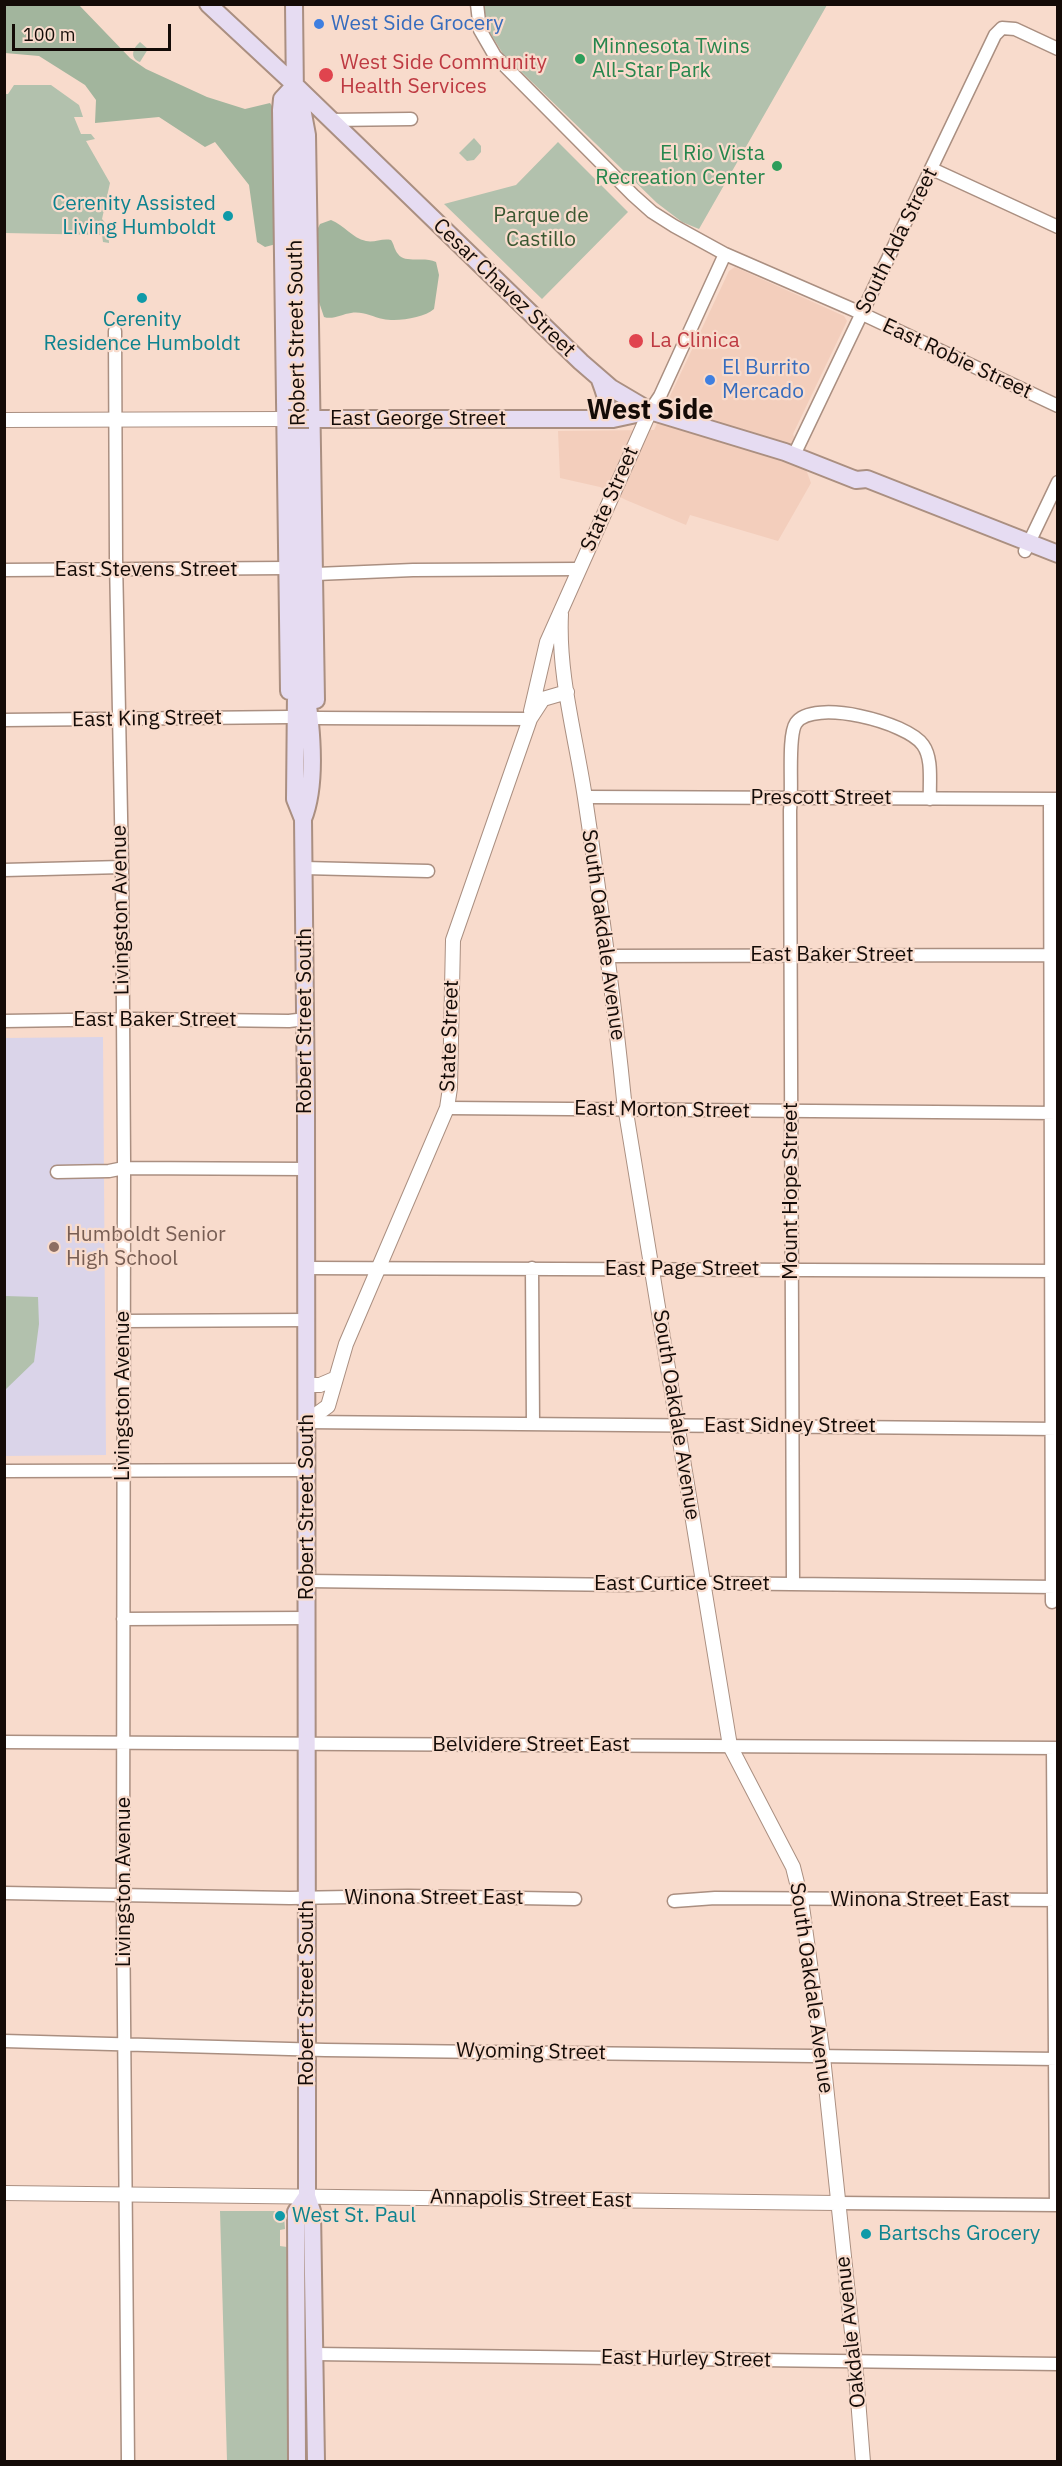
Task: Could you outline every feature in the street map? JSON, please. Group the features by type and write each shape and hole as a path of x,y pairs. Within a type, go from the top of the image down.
{"main road":[{"name":"Cesar Chavez Street","path":"208,4 600,380 625,398 650,411 794,455 856,480 867,479 1027,547 1058,563"},
{"name":"Robert Street South","path":"294,4 301,661 307,693 303,743 310,800 303,819 307,1320 307,2196 312,2211 316,2462"},
{"path":"295,85 307,130 315,574 316,718 303,743 291,731 289,717 287,419 281,110 282,99 295,85"},
{"path":"590,418 601,414 606,408 606,399 600,380"},
{"name":"East George Street","path":"287,419 624,418 650,411"},
{"name":"Cesar Chavez Street","path":"1027,547 1058,554"},
{"name":"Robert Street South","path":"297,2462 296,2212 307,2196"}],"street":[{"name":"East Robie Street","path":"477,4 480,30 486,43 509,70 652,212 725,254 760,267 1058,406"},
{"name":"South Ada Street","path":"794,455 990,45 1002,28 1015,29 1058,50"},
{"path":"330,120 411,119"},
{"path":"932,169 1058,228"},
{"name":"State Street","path":"306,1422 328,1406 346,1344 447,1108 450,1088 453,940 530,719 545,648 650,411 660,396 725,254"},
{"name":"Livingston Avenue","path":"115,330 114,420 122,867 124,1168 123,1895 128,2462"},
{"name":"East George Street","path":"4,420 287,419"},
{"path":"1027,547 1058,482"},
{"name":"East Stevens Street","path":"4,570 287,568"},
{"path":"315,574 413,570 579,569"},
{"name":"South Oakdale Avenue","path":"561,614 560,644 585,797 626,1110 730,1746 793,1868 801,1899 823,2057 837,2203"},
{"name":"State Street","path":"530,719 543,699 567,692"},
{"name":"Mount Hope Street","path":"793,1584 790,810 793,728 803,716 819,712 882,720 920,740 928,756 930,799"},
{"name":"East King Street","path":"4,720 289,717"},
{"path":"316,718 530,719"},
{"name":"Prescott Street","path":"585,797 1054,799"},
{"path":"1052,1602 1054,1587 1054,799"},
{"path":"4,870 122,867"},
{"path":"304,868 428,871"},
{"name":"East Baker Street","path":"606,956 1053,955"},
{"name":"East Baker Street","path":"4,1021 122,1019 289,1021 306,1019"},
{"name":"East Morton Street","path":"447,1108 1054,1113"},
{"path":"57,1172 109,1171 124,1168 306,1169"},
{"name":"East Page Street","path":"306,1268 1054,1271"},
{"path":"532,1268 533,1424"},
{"path":"124,1321 307,1320"},
{"path":"307,1385 320,1385 334,1379"},
{"name":"East Sidney Street","path":"306,1422 1054,1429"},
{"path":"4,1471 307,1470"},
{"name":"East Curtice Street","path":"307,1581 1054,1587"},
{"path":"123,1619 307,1617"},
{"name":"Belvidere Street East","path":"4,1742 1055,1748"},
{"path":"1055,1748 1057,2205"},
{"name":"Winona Street East","path":"4,1893 307,1898 408,1896 575,1899"},
{"name":"Winona Street East","path":"674,1901 715,1898 1055,1900"},
{"name":"Wyoming Street","path":"4,2041 307,2049 1057,2059"},
{"name":"Annapolis Street East","path":"4,2193 1057,2205"},
{"name":"Oakdale Avenue","path":"837,2203 855,2361 862,2462"},
{"name":"East Hurley Street","path":"315,2354 1058,2364"}],"shaded area":[{"path":"735,267 844,316 847,321 793,434 811,483 778,541 690,515 686,525 600,487 560,478 558,431 654,430 729,271"},
{"name":"Humboldt Senior High School","path":"103,1037 106,1455 5,1456 4,1038"}],"green space":[{"path":"4,5 79,5 130,58 146,69 207,97 245,109 270,103 274,109 276,244 265,247 257,242 249,185 215,142 205,147 159,117 95,123 96,100 85,85 39,56 5,53"},
{"path":"483,5 827,5 699,229 682,222 657,203 503,54 489,31"},
{"path":"140,42 148,49 140,62 134,58 133,53"},
{"path":"14,85 51,85 79,105 83,117 74,117 81,134 91,134 95,139 86,141 110,183 102,219 108,226 109,243 103,242 102,235 5,233 5,94 8,94"},
{"path":"474,138 481,146 481,152 474,160 467,161 459,153"},
{"name":"Parque de Castillo","path":"558,142 628,212 542,299 444,204 516,185"},
{"path":"331,220 361,239 391,240 397,252 405,259 436,262 439,275 434,309 424,315 403,320 383,319 363,313 324,317 318,299 317,230 320,224"},
{"path":"5,1296 38,1297 39,1324 34,1362 5,1390"},
{"path":"220,2211 276,2211 284,2216 285,2229 280,2230 280,2246 287,2247 288,2461 227,2461"}],"place":[{"name":"West Side Grocery","path":"319,24"},
{"name":"Minnesota Twins All-Star Park","path":"580,59"},
{"name":"West Side Community Health Services","path":"326,75"},
{"name":"El Rio Vista Recreation Center","path":"777,166"},
{"name":"Cerenity Assisted Living Humboldt","path":"228,216"},
{"name":"Cerenity Residence Humboldt","path":"142,298"},
{"name":"La Clinica","path":"636,341"},
{"name":"El Burrito Mercado","path":"710,380"},
{"name":"Humboldt Senior High School","path":"54,1247"},
{"name":"West St. Paul","path":"280,2216"},
{"name":"Bartschs Grocery","path":"866,2234"}],"district":[{"name":"West Side","path":"650,411"}]}
